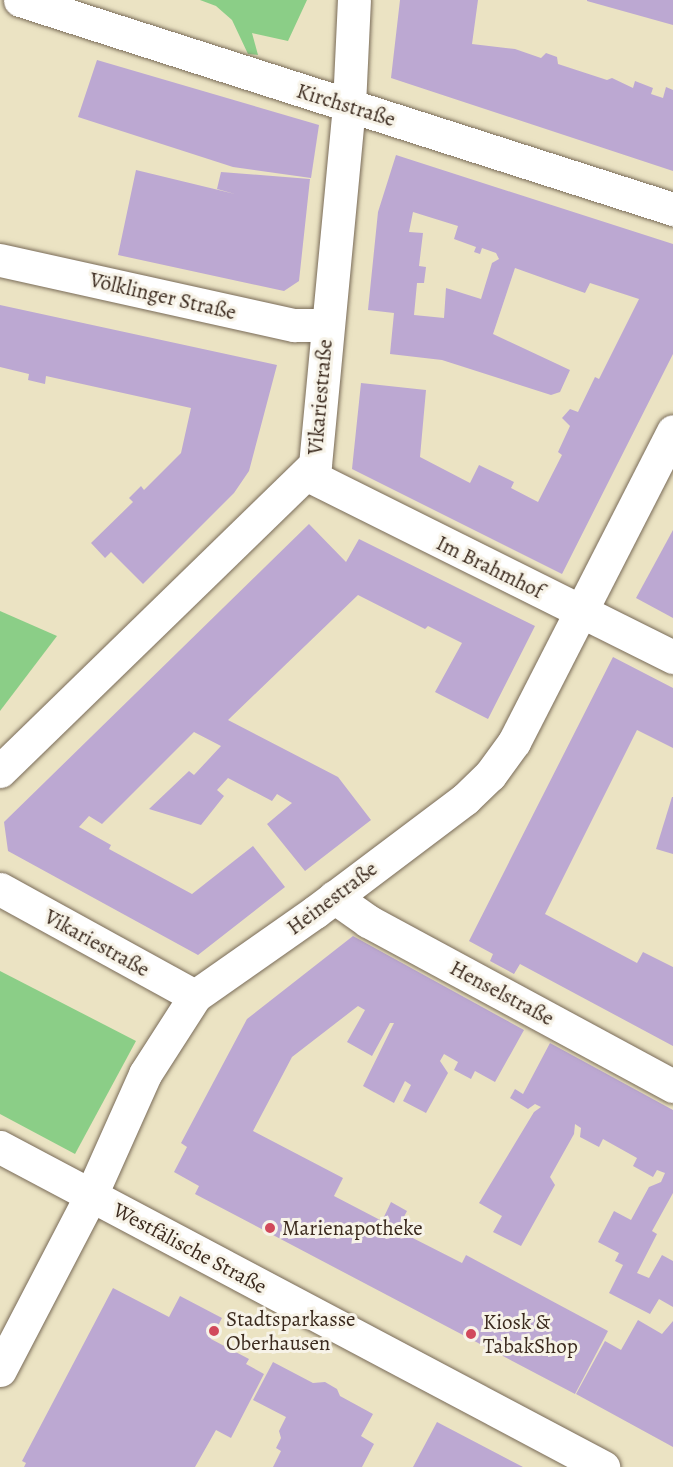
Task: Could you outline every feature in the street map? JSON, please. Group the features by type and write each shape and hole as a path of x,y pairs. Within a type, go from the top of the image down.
{"street":[{"name":"Kirchstraße","path":"20,0 673,209"},
{"name":"Vikariestraße","path":"0,771 308,475 318,451 326,325 350,105 354,0"},
{"name":"Völklinger Straße","path":"0,260 294,325 326,325"},
{"name":"Heinestraße","path":"0,1370 91,1195 146,1074 195,996 334,897 465,799 490,775 514,742 673,431"},
{"name":"Im Brahmhof","path":"308,475 673,657"},
{"name":"Vikariestraße","path":"0,889 195,996"},
{"name":"Henselstraße","path":"334,897 368,921 673,1086"},
{"name":"Westfälische Straße","path":"0,1148 603,1467"}],"green space":[{"path":"200,0 307,0 288,41 252,33 258,55 248,54 232,20 216,6"},
{"path":"0,611 57,636 0,711"},
{"path":"0,971 136,1041 75,1154 0,1114"}],"building":[{"path":"400,0 478,0 472,44 515,49 541,58 546,53 557,57 558,64 607,80 612,78 633,88 635,81 653,88 651,94 663,98 666,87 673,90 673,171 391,78"},
{"path":"587,0 673,0 673,25 587,1"},
{"path":"97,60 319,125 311,178 233,167 78,117"},
{"path":"396,155 673,244 673,354 562,574 352,469 361,383 426,390 420,457 470,483 479,465 514,482 511,488 538,502 562,455 558,452 570,426 562,418 570,409 578,412 595,377 599,379 639,299 590,283 585,293 515,268 493,334 570,370 560,392 551,395 442,360 390,354 394,313 368,310 378,212","holes":["413,212 458,226 454,239 476,247 474,252 480,254 482,248 496,253 499,259 492,263 481,299 446,288 444,318 414,315 417,283 424,283 426,267 419,266 423,233 409,232"]},
{"path":"136,170 235,194 217,189 221,172 310,179 299,281 284,291 118,255"},
{"path":"0,305 277,365 249,471 234,493 143,584 111,552 105,558 91,543 133,502 129,498 141,486 144,490 181,453 191,408 46,376 45,384 28,380 29,374 0,367"},
{"path":"309,524 346,562 359,539 535,626 488,719 435,692 462,643 428,626 425,629 358,595 228,720 338,777 371,820 305,871 267,824 292,803 277,794 272,801 228,778 217,790 224,796 201,825 149,809 189,771 194,775 221,746 194,732 102,824 89,816 79,827 111,845 109,849 192,894 253,846 285,887 198,955 8,851 4,822"},
{"path":"673,530 673,618 636,598"},
{"path":"613,657 673,688 673,748 637,730 545,914 637,963 643,952 673,967 673,1046 520,964 514,974 490,961 493,954 469,941"},
{"path":"673,797 673,854 656,849"},
{"path":"353,936 524,1030 495,1082 475,1071 471,1079 454,1070 458,1062 444,1054 440,1061 448,1073 426,1113 403,1101 411,1085 405,1081 394,1103 363,1086 394,1023 390,1023 372,1056 347,1042 365,1010 358,1006 292,1057 253,1131 343,1178 334,1196 382,1221 391,1202 407,1211 397,1230 462,1263 466,1255 608,1331 575,1394 195,1194 199,1186 174,1172 187,1147 181,1143 247,1019"},
{"path":"550,1043 673,1110 673,1193 652,1231 657,1234 637,1273 649,1278 662,1255 673,1261 673,1307 659,1299 650,1314 609,1293 623,1265 615,1261 619,1253 598,1242 614,1211 631,1220 649,1187 661,1182 665,1173 657,1170 653,1177 633,1166 637,1158 603,1139 599,1147 580,1137 581,1128 575,1124 574,1134 550,1177 555,1185 521,1246 493,1232 502,1216 479,1203 534,1112 541,1107 535,1104 528,1109 510,1098 515,1089 523,1094"},
{"path":"113,1288 169,1317 180,1296 222,1318 211,1339 249,1359 246,1364 264,1374 231,1438 216,1430 195,1467 24,1467 26,1463 22,1461"},
{"path":"638,1320 662,1334 673,1321 673,1447 576,1394 605,1341 621,1350"},
{"path":"273,1362 313,1383 325,1382 337,1389 340,1396 373,1414 361,1436 374,1444 362,1467 273,1467 281,1451 276,1448 281,1438 279,1431 286,1417 253,1400"},
{"path":"437,1422 500,1455 523,1467 413,1467"}],"place":[{"name":"Marienapotheke","path":"270,1228"},
{"name":"Stadtsparkasse Oberhausen","path":"214,1331"},
{"name":"Kiosk & TabakShop","path":"471,1334"}]}
